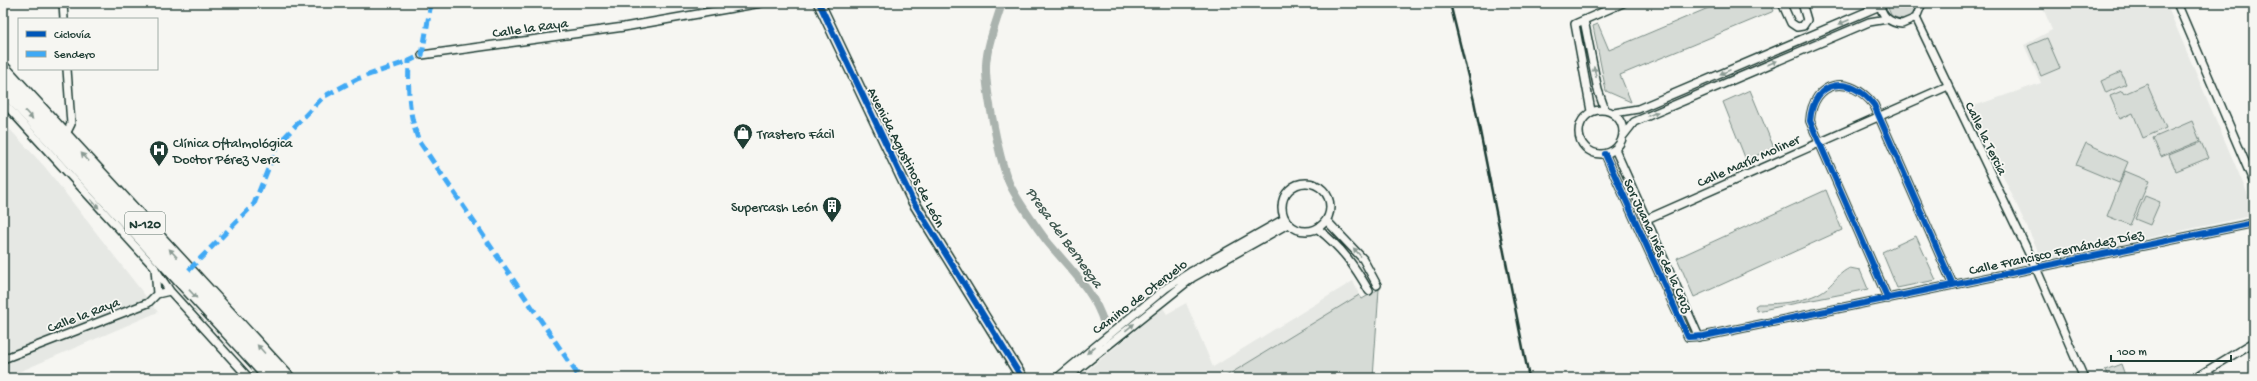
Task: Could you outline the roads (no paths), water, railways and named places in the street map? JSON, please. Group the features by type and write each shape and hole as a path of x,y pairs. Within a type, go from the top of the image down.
{"highway":[{"name":"N-120","path":"3,69 287,378"},
{"name":"N-120","path":"3,87 271,378"}],"street":[{"path":"63,3 64,18"},
{"name":"Calle la Raya","path":"422,55 624,27 760,3"},
{"name":"Avenida Agustinos de León","path":"819,3 913,201 1022,378"},
{"path":"1591,111 1574,24 1623,3"},
{"path":"1782,3 1790,23 1797,27 1803,26 1808,20 1802,3"},
{"path":"1623,136 1622,124 1614,114 1605,110 1591,111 1581,121 1578,135 1585,148 1590,152 1605,154 1615,150 1623,136 1634,122 1869,22 1887,19 1902,24 1916,18 1922,3"},
{"path":"2177,3 2254,183"},
{"path":"1614,114 1638,109 1880,4 1887,19"},
{"name":"Calle la Tercia","path":"1916,18 2036,268 2084,378"},
{"path":"1584,20 1598,90 1605,110"},
{"path":"65,136 71,124 67,70"},
{"path":"1888,299 1818,144 1810,121 1810,110 1816,98 1826,89 1837,85 1849,86 1858,89 1874,105 1953,285"},
{"name":"Calle María Moliner","path":"1647,219 1948,86"},
{"path":"3,102 155,268 170,291 249,378"},
{"name":"Sor Juana Inés de la Cruz","path":"1605,154 1688,337 1699,337 1615,150"},
{"path":"1308,183 1317,186 1325,192 1330,201 1330,211 1327,221 1318,229 1308,232 1297,230 1286,221 1282,209 1286,194 1297,184 1308,183"},
{"name":"Camino de Oteruelo","path":"1057,378 1166,288 1192,271 1286,221"},
{"name":"Camino de Oteruelo","path":"1067,378 1192,278 1286,221"},
{"path":"1327,221 1363,259 1377,285"},
{"name":"Calle Francisco Fernández Díez","path":"1699,337 2254,223"},
{"path":"1318,229 1338,246 1354,265 1369,291"},
{"path":"155,268 157,294"},
{"name":"Calle la Raya","path":"3,359 148,303 157,294 170,291"},
{"path":"2200,375 2254,342"}],"waterway":[{"name":"Presa del Bernesga","path":"1002,3 990,41 986,65 988,91 1002,162 1014,193 1046,240 1080,279 1100,312 1104,324"}],"railway":[{"path":"1450,3 1474,101 1529,378"}],"place":[{"name":"Trastero Fácil","path":"743,150"},
{"name":"Clínica Oftalmológica Doctor Pérez Vera","path":"159,167"},
{"name":"Supercash León","path":"832,223"}]}
